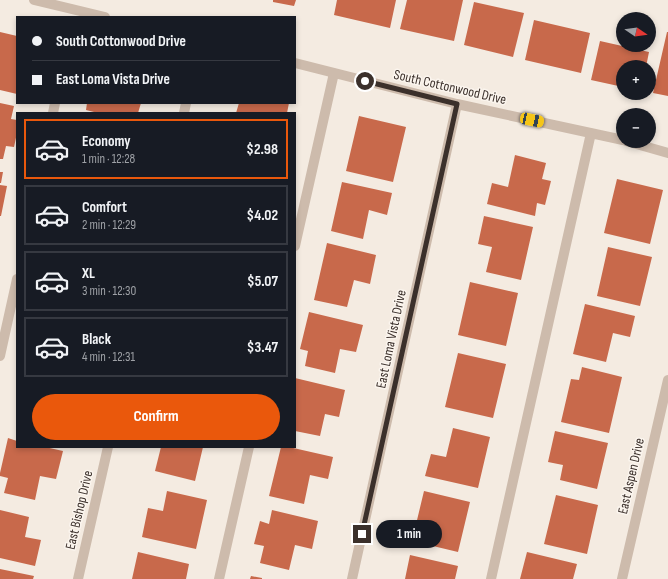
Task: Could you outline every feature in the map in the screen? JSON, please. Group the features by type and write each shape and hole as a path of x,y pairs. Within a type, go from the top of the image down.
{"street":[{"path":"34,0 75,14 95,16"},
{"name":"South Cottonwood Drive","path":"296,63 457,104 616,138"},
{"path":"296,242 334,73"},
{"name":"East Loma Vista Drive","path":"352,579 457,104"},
{"path":"491,579 591,133"},
{"path":"650,148 668,153"},
{"path":"0,356 16,283"},
{"name":"East Aspen Drive","path":"622,579 668,380"},
{"name":"East Bishop Drive","path":"78,579 108,448"},
{"path":"219,579 249,448"}],"building":[{"path":"273,0 296,0 294,6 273,2"},
{"path":"337,0 396,0 390,28 334,15"},
{"path":"407,0 463,0 454,41 400,29"},
{"path":"474,2 524,13 513,57 464,45"},
{"path":"534,20 590,33 581,73 525,60"},
{"path":"0,32 16,36 16,94 0,90"},
{"path":"668,32 668,96 656,94 656,80"},
{"path":"600,41 616,45 616,52 649,52 647,60 616,60 616,85 591,80"},
{"path":"0,103 14,106 11,119 16,120 16,138 14,147 6,146 3,159 0,159"},
{"path":"87,104 141,104 138,112 94,112 86,110"},
{"path":"239,104 289,104 287,112 236,112"},
{"path":"359,116 406,127 393,182 346,171"},
{"path":"515,155 546,163 542,179 551,181 545,205 537,203 535,216 487,204 492,183 508,187"},
{"path":"0,172 3,172 1,183 0,183"},
{"path":"617,179 663,190 650,244 604,233"},
{"path":"342,182 392,193 387,215 369,210 363,239 331,231"},
{"path":"0,185 7,186 1,216 0,216"},
{"path":"484,216 533,227 521,280 486,272 492,247 478,244"},
{"path":"327,243 376,255 370,284 354,280 347,307 314,300"},
{"path":"608,247 652,257 640,306 597,296"},
{"path":"470,282 518,293 506,346 458,335"},
{"path":"585,304 635,316 630,337 613,333 606,362 573,354"},
{"path":"309,312 363,325 356,352 340,349 335,373 305,366 308,351 300,349"},
{"path":"458,353 506,364 493,418 445,407"},
{"path":"582,367 622,377 609,433 561,422 571,379 579,380"},
{"path":"296,378 345,390 339,417 325,414 320,436 296,431"},
{"path":"453,428 490,437 478,488 425,476 431,454 446,457"},
{"path":"555,431 608,443 597,489 560,480 563,465 548,462"},
{"path":"8,438 16,441 16,448 50,448 63,451 56,479 40,476 35,500 4,493 8,478 0,476"},
{"path":"161,448 203,448 195,481 155,471"},
{"path":"281,448 293,448 333,457 328,479 310,475 304,504 269,496"},
{"path":"167,491 207,500 196,549 142,537 148,508 163,511"},
{"path":"424,491 470,502 458,552 412,541"},
{"path":"556,495 598,505 587,554 544,544"},
{"path":"0,510 29,517 25,537 41,540 35,566 0,558"},
{"path":"272,510 318,521 312,549 295,545 289,570 260,563 264,546 254,544 260,521 269,524"},
{"path":"138,552 189,564 186,579 132,579"},
{"path":"527,552 577,564 573,579 520,579"},
{"path":"410,555 458,566 455,579 405,579"},
{"path":"0,569 34,576 33,579 0,579"},
{"path":"251,576 262,578 262,579 250,579"}],"route":[{"path":"362,534 457,104 365,81"}]}
